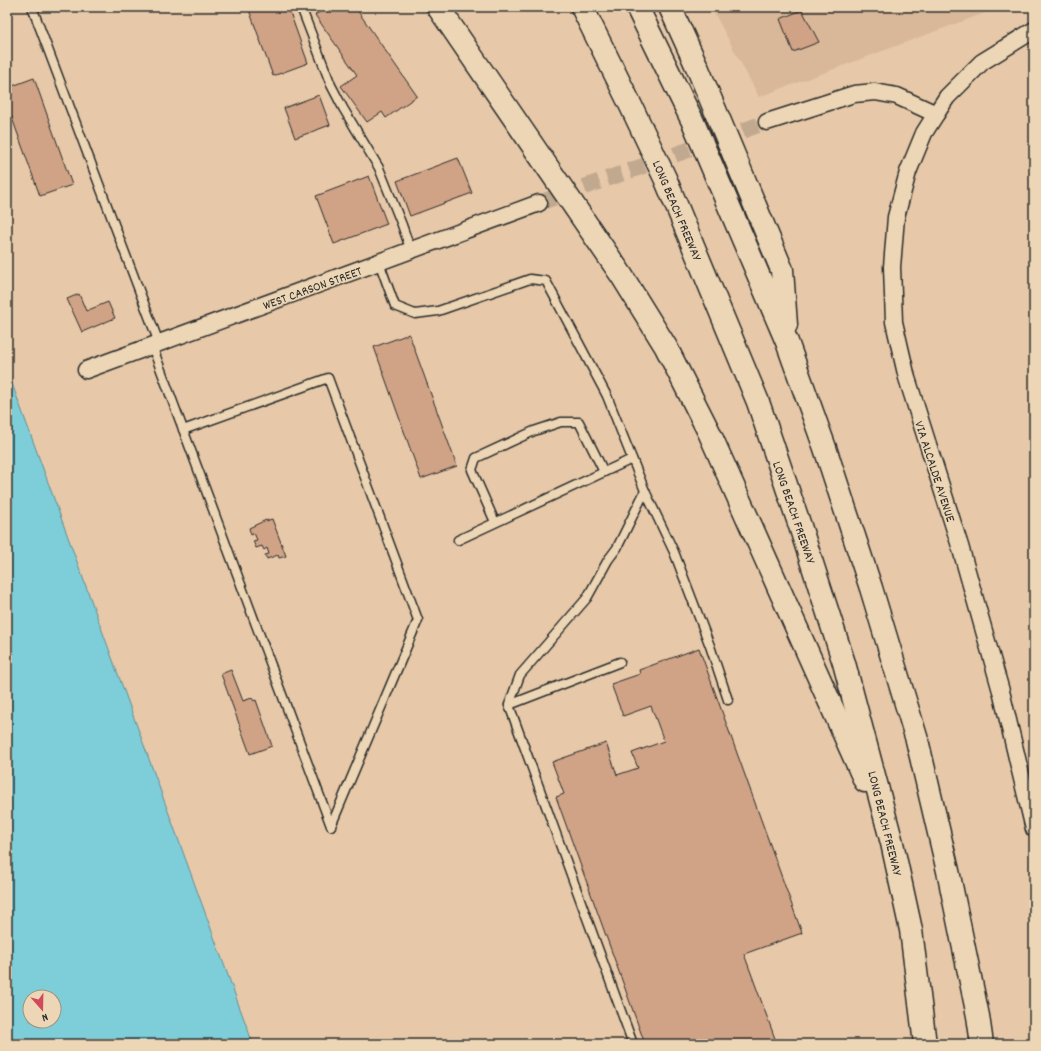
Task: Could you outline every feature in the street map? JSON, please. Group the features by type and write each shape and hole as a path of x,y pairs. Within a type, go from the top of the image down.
{"highway":[{"path":"438,7 622,276 666,347 709,432 892,843"},
{"name":"LONG BEACH FREEWAY","path":"582,7 665,178 758,402 800,526 844,663 892,843 911,930 925,1044"},
{"path":"637,7 693,122 787,342 825,448 871,588 917,740 948,871 978,1016 982,1044"},
{"path":"670,7 698,68 782,270 787,342"}],"street":[{"path":"767,122 854,94 875,92 897,96 936,114 947,98 982,62 1034,30"},
{"name":"VIA ALCALDE AVENUE","path":"936,114 924,133 908,172 896,217 892,267 894,322 907,378 960,546 1001,691 1034,829"},
{"name":"WEST CARSON STREET","path":"86,370 539,203"}],"lane":[{"path":"32,7 155,344 183,430 331,826 418,620 328,378 183,430"},
{"path":"301,7 331,85 379,168 402,225 410,251"},
{"path":"379,262 396,306 415,314 438,311 530,279 546,281 607,396 645,491 674,552 710,646 728,700"},
{"path":"495,522 472,470 476,458 534,431 561,422 580,422 604,472"},
{"path":"458,540 632,459"},
{"path":"633,1044 508,705 520,675 587,598 608,560 617,548 645,491"},
{"path":"508,705 620,662"}],"shaded area":[{"path":"711,7 1001,7 759,97"}],"water":[{"path":"7,370 253,1044 7,1044"}],"building":[{"path":"248,7 288,7 308,63 273,76"},
{"path":"327,7 355,7 417,96 386,118 382,112 367,122 341,86 357,75 315,15"},
{"path":"802,10 819,42 793,52 780,19"},
{"path":"34,78 72,185 40,196 7,104 7,88"},
{"path":"319,95 330,125 295,138 284,108"},
{"path":"458,158 472,193 410,216 397,181"},
{"path":"369,176 387,224 334,244 316,196"},
{"path":"79,294 86,311 108,302 115,318 82,332 67,299"},
{"path":"409,334 457,466 421,479 374,347"},
{"path":"272,519 286,556 279,558 278,555 267,559 265,555 269,554 267,548 264,550 262,546 256,548 253,541 257,540 254,533 251,535 249,528 266,520"},
{"path":"699,648 802,933 744,954 777,1044 645,1044 556,797 564,794 552,762 606,743 617,775 638,768 632,753 664,741 651,706 623,716 611,684 640,674 639,670"},
{"path":"231,670 243,701 252,698 254,701 256,700 272,746 250,754 221,674"}],"tunnel":[{"path":"539,203 767,122"}]}
